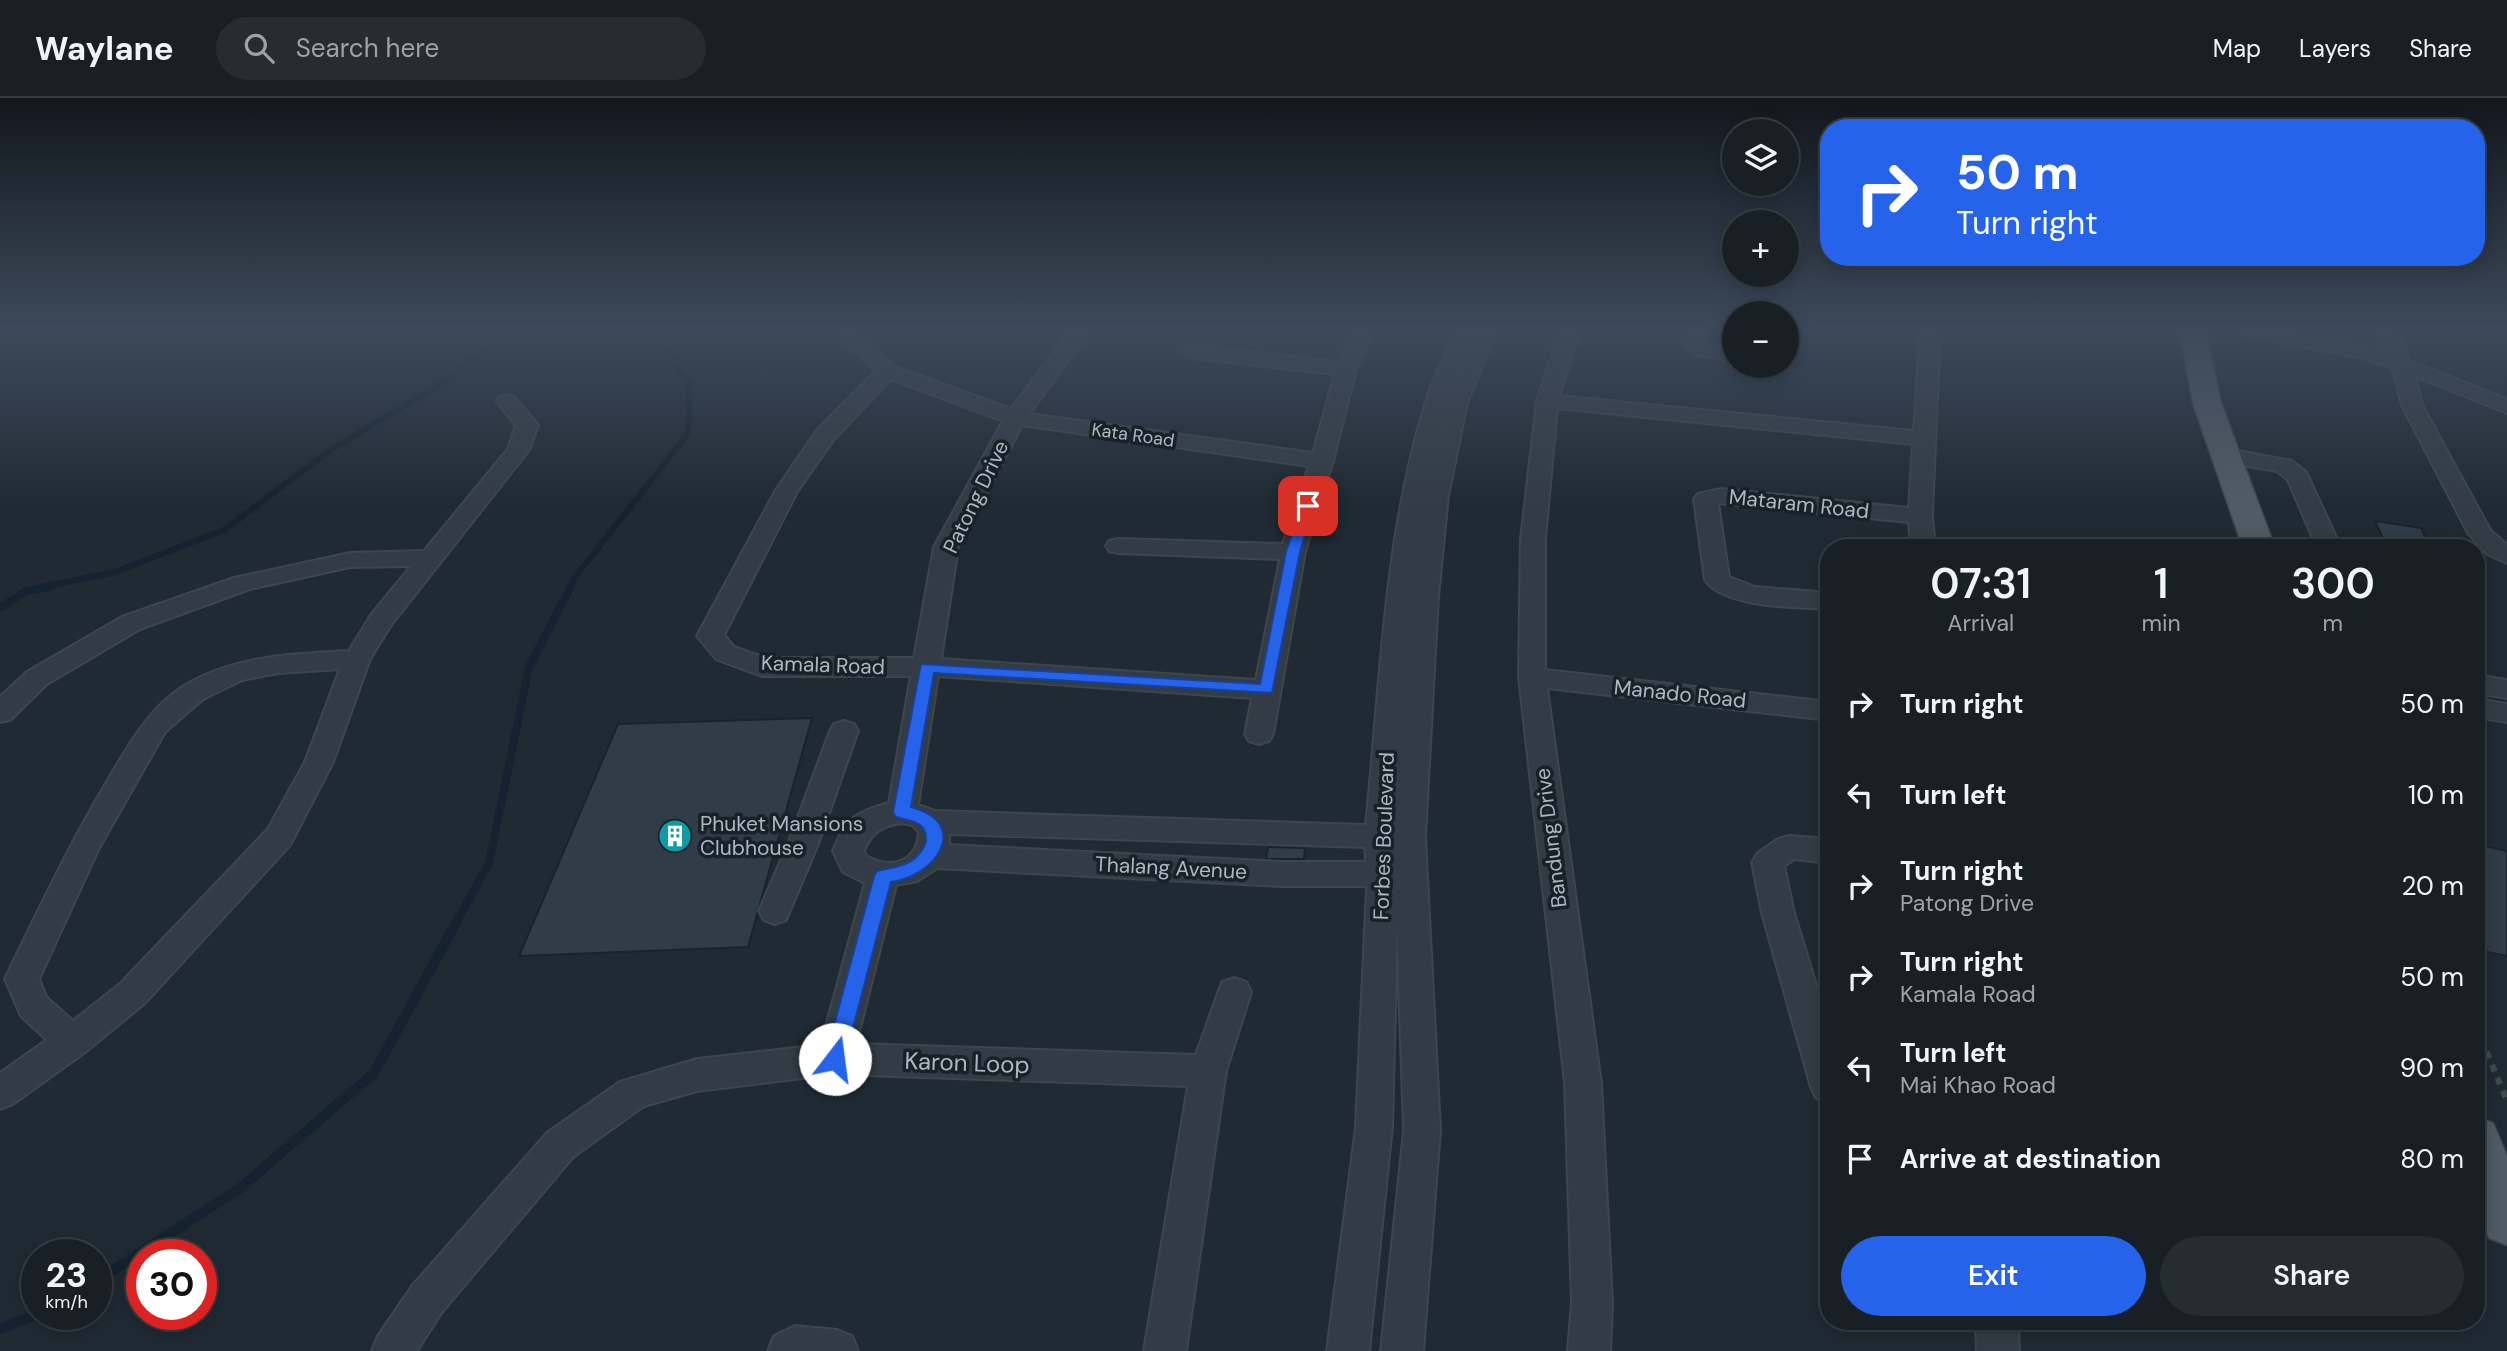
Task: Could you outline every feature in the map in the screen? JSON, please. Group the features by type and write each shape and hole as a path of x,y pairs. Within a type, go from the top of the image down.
{"main road":[{"path":"2204,387 2207,403 2256,539"},
{"path":"2485,1163 2507,1221"}],"street":[{"name":"Kamala Road","path":"872,387 826,435 787,489 710,636 725,653 762,667 927,667 1266,690"},
{"name":"Kata Road","path":"933,387 1015,418 1322,461"},
{"name":"Patong Drive","path":"915,817 927,667 946,547 1015,418 1038,387"},
{"path":"1259,734 1293,552 1322,461 1341,387"},
{"name":"Forbes Boulevard","path":"1402,1351 1422,1130 1395,838 1403,579 1418,478 1443,387"},
{"name":"Forbes Boulevard","path":"1395,838 1437,496 1457,403 1463,387"},
{"name":"Bandung Drive","path":"1551,387 1547,401 1533,539 1532,677 1583,1083 1592,1303 1589,1351"},
{"path":"1922,539 1920,516 1928,387"},
{"path":"2407,387 2412,405 2480,533 2507,556"},
{"path":"2463,387 2507,407"},
{"path":"2486,387 2507,397"},
{"path":"0,1093 72,1042 133,993 279,837 319,762 357,659 380,621 518,450 527,425 508,401"},
{"path":"1547,401 1926,439"},
{"path":"2227,456 2284,467 2298,477 2325,539"},
{"name":"Mataram Road","path":"1820,600 1743,593 1727,588 1717,580 1706,499 1721,496 1920,516"},
{"path":"1118,546 1293,552"},
{"path":"0,713 37,678 131,623 243,583 350,560 431,558"},
{"path":"72,1042 33,1006 22,979 84,846 155,726 193,693 235,673 278,664 357,659"},
{"name":"Manado Road","path":"1532,677 1820,710"},
{"path":"2485,686 2507,690"},
{"path":"2485,709 2507,713"},
{"path":"775,911 803,844 844,731"},
{"path":"889,813 915,817 934,829 936,838 929,856 909,870 883,876 870,874 852,861 850,842 864,824 889,813"},
{"name":"Thalang Avenue","path":"915,817 1395,838"},
{"path":"803,844 850,842"},
{"path":"1820,850 1789,848 1768,862 1778,913 1820,1056"},
{"name":"Thalang Avenue","path":"929,856 1281,874 1398,875"},
{"name":"Forbes Boulevard","path":"1348,1351 1374,1127 1398,875"},
{"path":"835,1059 883,876"},
{"path":"1165,1351 1208,1070 1234,992"},
{"name":"Karon Loop","path":"393,1351 426,1298 560,1145 633,1093 697,1076 835,1059 1208,1070"},
{"path":"1997,1330 1998,1351"},
{"path":"789,1351 795,1347 837,1351"}],"path":[{"path":"2485,1048 2507,1101"}],"building":[{"path":"2375,521 2421,528 2426,539 2383,539"},
{"name":"Phuket Mansions Clubhouse","path":"812,718 748,947 519,956 618,724"},
{"path":"2485,846 2507,851 2507,956 2487,952"},
{"path":"1268,847 1305,848 1304,859 1266,859"}],"waterway":[{"path":"43,587 115,572 224,530 332,449 435,387"},
{"path":"570,587 575,577 688,434 689,387"},
{"path":"0,608 26,591 52,586"},
{"path":"457,921 489,863 529,667 571,586"},
{"path":"112,1271 239,1189 374,1073 458,919"},
{"path":"0,1329 21,1320"}],"place":[{"name":"Phuket Mansions Clubhouse","path":"675,836"}],"route":[{"path":"835,1059 883,876 897,875 920,864 934,847 936,838 929,822 912,813 902,812 927,667 1266,690 1293,552 1308,506"}]}
